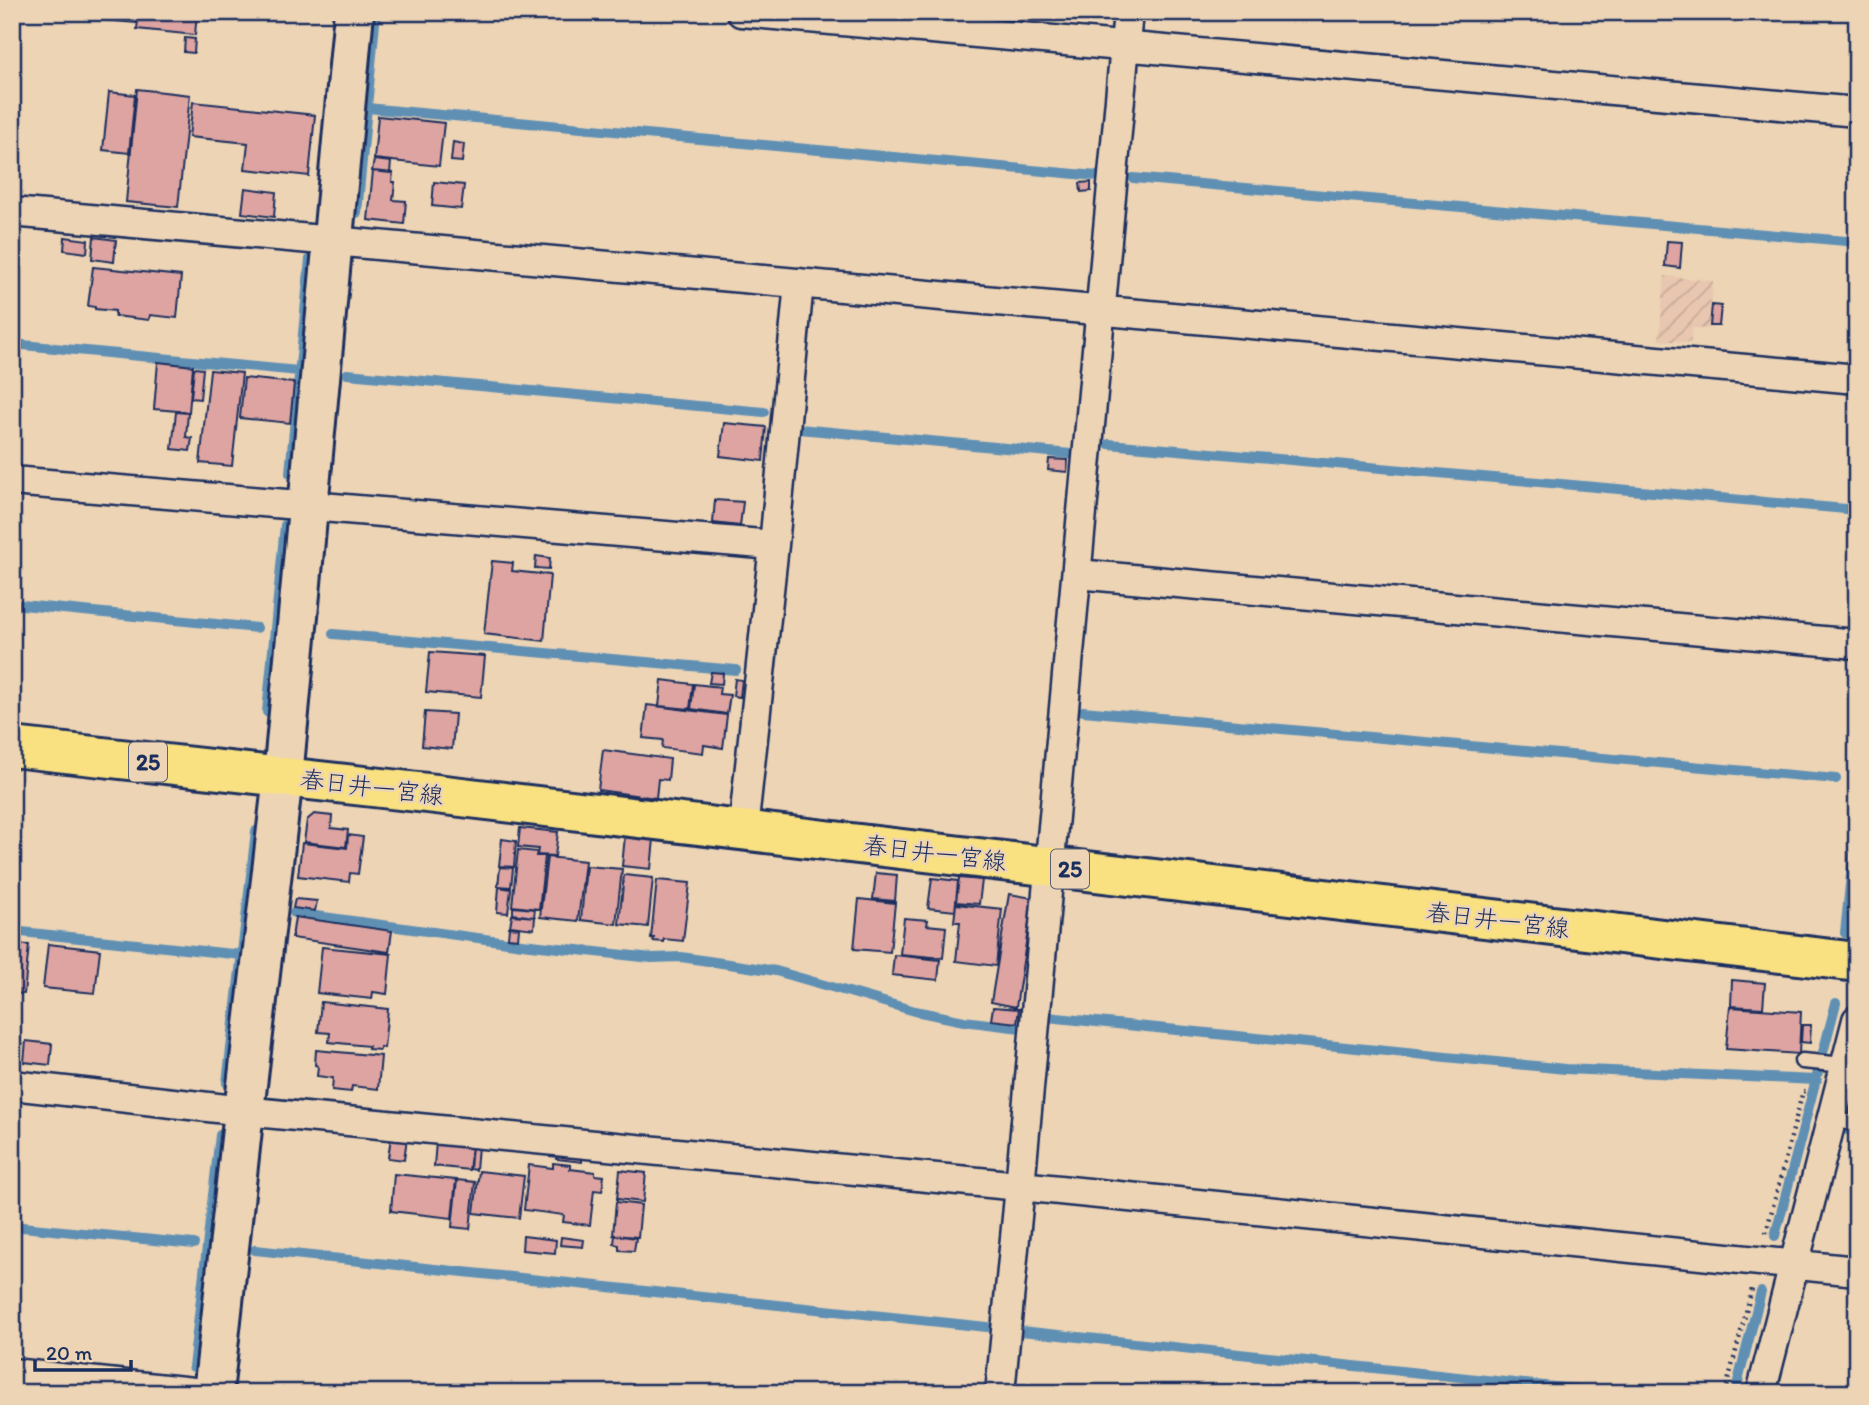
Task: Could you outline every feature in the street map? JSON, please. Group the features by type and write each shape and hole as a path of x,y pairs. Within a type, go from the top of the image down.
{"main road":[{"name":"春日井一宮線","path":"12,747 743,830 1857,962"}],"street":[{"path":"214,1393 283,777 354,12"},
{"path":"741,12 1857,112"},
{"path":"1000,1393 1128,12"},
{"path":"12,212 1857,379"},
{"path":"743,830 799,283"},
{"path":"12,481 774,545"},
{"path":"1077,574 1857,644"},
{"path":"1761,1393 1794,1265 1844,1121 1837,1064 1857,1020"},
{"path":"12,1085 244,1111 1857,1271"},
{"path":"12,1373 203,1393"}],"lane":[{"path":"1807,1061 1837,1064"}],"shaded area":[{"path":"1665,276 1713,281 1709,329 1692,328 1691,343 1659,340"}],"building":[{"path":"106,12 137,12 136,23 105,20"},
{"path":"139,12 197,12 195,35 137,29"},
{"path":"185,38 195,39 194,53 184,52"},
{"path":"137,89 190,95 178,207 126,202"},
{"path":"109,92 135,95 129,153 103,150"},
{"path":"193,102 315,115 309,176 245,169 248,143 189,137"},
{"path":"378,116 444,123 439,166 374,159"},
{"path":"453,142 464,144 462,162 451,161"},
{"path":"374,160 391,162 390,173 372,171"},
{"path":"373,171 393,173 393,200 406,201 404,224 368,220"},
{"path":"434,182 464,185 461,209 432,206"},
{"path":"1091,182 1091,191 1081,192 1080,183"},
{"path":"245,188 276,192 274,217 242,213"},
{"path":"65,237 88,240 87,253 64,250"},
{"path":"94,237 116,240 114,262 92,259"},
{"path":"1667,241 1682,242 1680,268 1665,266"},
{"path":"93,267 181,276 177,318 150,315 149,320 115,316 115,311 88,306"},
{"path":"1712,305 1721,306 1719,326 1710,326"},
{"path":"158,362 193,366 189,412 154,409"},
{"path":"194,368 203,369 200,399 191,398"},
{"path":"210,370 242,373 232,466 200,463"},
{"path":"244,378 294,383 290,423 240,418"},
{"path":"176,412 188,413 186,437 192,438 190,451 172,449"},
{"path":"724,423 766,427 763,461 720,456"},
{"path":"1049,459 1068,460 1067,472 1048,470"},
{"path":"715,500 743,502 740,526 713,523"},
{"path":"536,556 550,558 549,569 535,568"},
{"path":"492,561 513,563 512,571 550,575 544,641 484,634"},
{"path":"430,652 485,656 481,697 426,692"},
{"path":"711,672 723,673 722,684 709,683"},
{"path":"735,679 742,680 740,697 733,696"},
{"path":"662,680 693,684 690,709 659,706"},
{"path":"694,684 720,687 719,694 730,695 727,714 691,709"},
{"path":"647,705 727,715 723,748 704,745 703,753 662,748 663,740 643,738"},
{"path":"425,712 455,714 452,749 422,746"},
{"path":"603,750 670,759 668,780 658,779 656,798 598,790"},
{"path":"314,814 332,816 331,828 348,830 346,847 304,842 307,820"},
{"path":"520,828 558,832 555,856 537,855 538,849 518,847"},
{"path":"348,835 363,837 358,874 350,873 349,882 298,876 302,843 347,848"},
{"path":"625,836 654,839 651,869 622,866"},
{"path":"502,839 516,841 514,867 499,866"},
{"path":"518,850 537,852 536,856 545,856 539,909 512,906"},
{"path":"547,857 585,861 578,921 540,917"},
{"path":"586,866 622,869 616,924 581,920"},
{"path":"500,867 513,868 511,887 498,886"},
{"path":"876,873 897,875 895,901 873,899"},
{"path":"624,875 653,878 648,927 619,924"},
{"path":"932,878 958,881 955,911 928,908"},
{"path":"959,878 982,880 979,904 956,902"},
{"path":"657,880 690,883 683,941 653,941 654,938 651,938"},
{"path":"499,887 511,889 508,913 497,912"},
{"path":"1009,894 1033,898 1016,1007 991,1002"},
{"path":"295,899 317,901 315,911 293,908"},
{"path":"859,899 895,903 890,952 854,949"},
{"path":"956,904 1002,909 996,966 956,961 960,922 954,922"},
{"path":"513,907 535,909 534,917 513,914"},
{"path":"512,915 535,917 534,929 510,926"},
{"path":"295,917 392,931 389,952 292,938"},
{"path":"904,918 928,920 927,925 946,927 943,958 900,954"},
{"path":"509,927 519,928 518,939 508,938"},
{"path":"12,944 29,945 24,994 12,993"},
{"path":"48,944 100,950 95,993 43,988"},
{"path":"322,947 391,954 387,994 373,992 372,999 317,993"},
{"path":"894,955 940,960 938,980 892,975"},
{"path":"1732,980 1765,983 1763,1008 1731,1006"},
{"path":"321,1002 388,1009 384,1048 368,1049 369,1046 329,1042 330,1033 318,1032"},
{"path":"993,1007 1019,1009 1017,1023 991,1020"},
{"path":"1730,1007 1801,1012 1799,1054 1726,1049"},
{"path":"1802,1025 1811,1025 1810,1043 1801,1042"},
{"path":"26,1041 52,1044 50,1065 24,1062"},
{"path":"12,1043 22,1044 20,1061 12,1060"},
{"path":"316,1050 381,1056 378,1089 352,1086 351,1092 332,1090 333,1078 317,1076"},
{"path":"391,1137 407,1138 404,1160 388,1158"},
{"path":"436,1142 472,1146 469,1170 434,1166"},
{"path":"472,1146 478,1146 476,1170 470,1169"},
{"path":"557,1154 582,1157 582,1162 556,1159"},
{"path":"553,1163 570,1165 570,1169 595,1172 595,1175 604,1176 602,1191 594,1190 590,1225 563,1222 564,1215 524,1210 529,1165 553,1168"},
{"path":"620,1170 646,1173 643,1202 617,1199"},
{"path":"479,1171 524,1176 519,1218 474,1213"},
{"path":"394,1174 456,1180 452,1218 391,1211"},
{"path":"457,1180 475,1182 470,1229 452,1227"},
{"path":"616,1202 641,1205 638,1237 613,1235"},
{"path":"615,1235 636,1238 634,1251 619,1250 619,1245 614,1244"},
{"path":"523,1236 556,1240 555,1253 522,1250"},
{"path":"561,1237 584,1240 583,1247 560,1245"}],"waterway":[{"path":"357,213 376,12"},
{"path":"367,108 1097,176"},
{"path":"1133,178 1857,242"},
{"path":"290,473 310,259"},
{"path":"12,344 299,371"},
{"path":"347,374 764,412"},
{"path":"799,429 1071,454"},
{"path":"1109,444 1857,510"},
{"path":"267,712 285,525"},
{"path":"12,604 257,628"},
{"path":"333,634 736,670"},
{"path":"1083,711 1836,779"},
{"path":"1845,933 1857,817"},
{"path":"227,1083 256,831"},
{"path":"294,913 522,944 652,958 681,957 776,971 915,1011 1020,1028"},
{"path":"12,931 242,955"},
{"path":"1775,1236 1836,1003"},
{"path":"1047,1017 1565,1069 1817,1080"},
{"path":"1841,1129 1857,1131"},
{"path":"193,1367 220,1135"},
{"path":"12,1226 194,1244"},
{"path":"255,1250 987,1327"},
{"path":"1735,1393 1761,1292"},
{"path":"1021,1331 1611,1393"}]}
